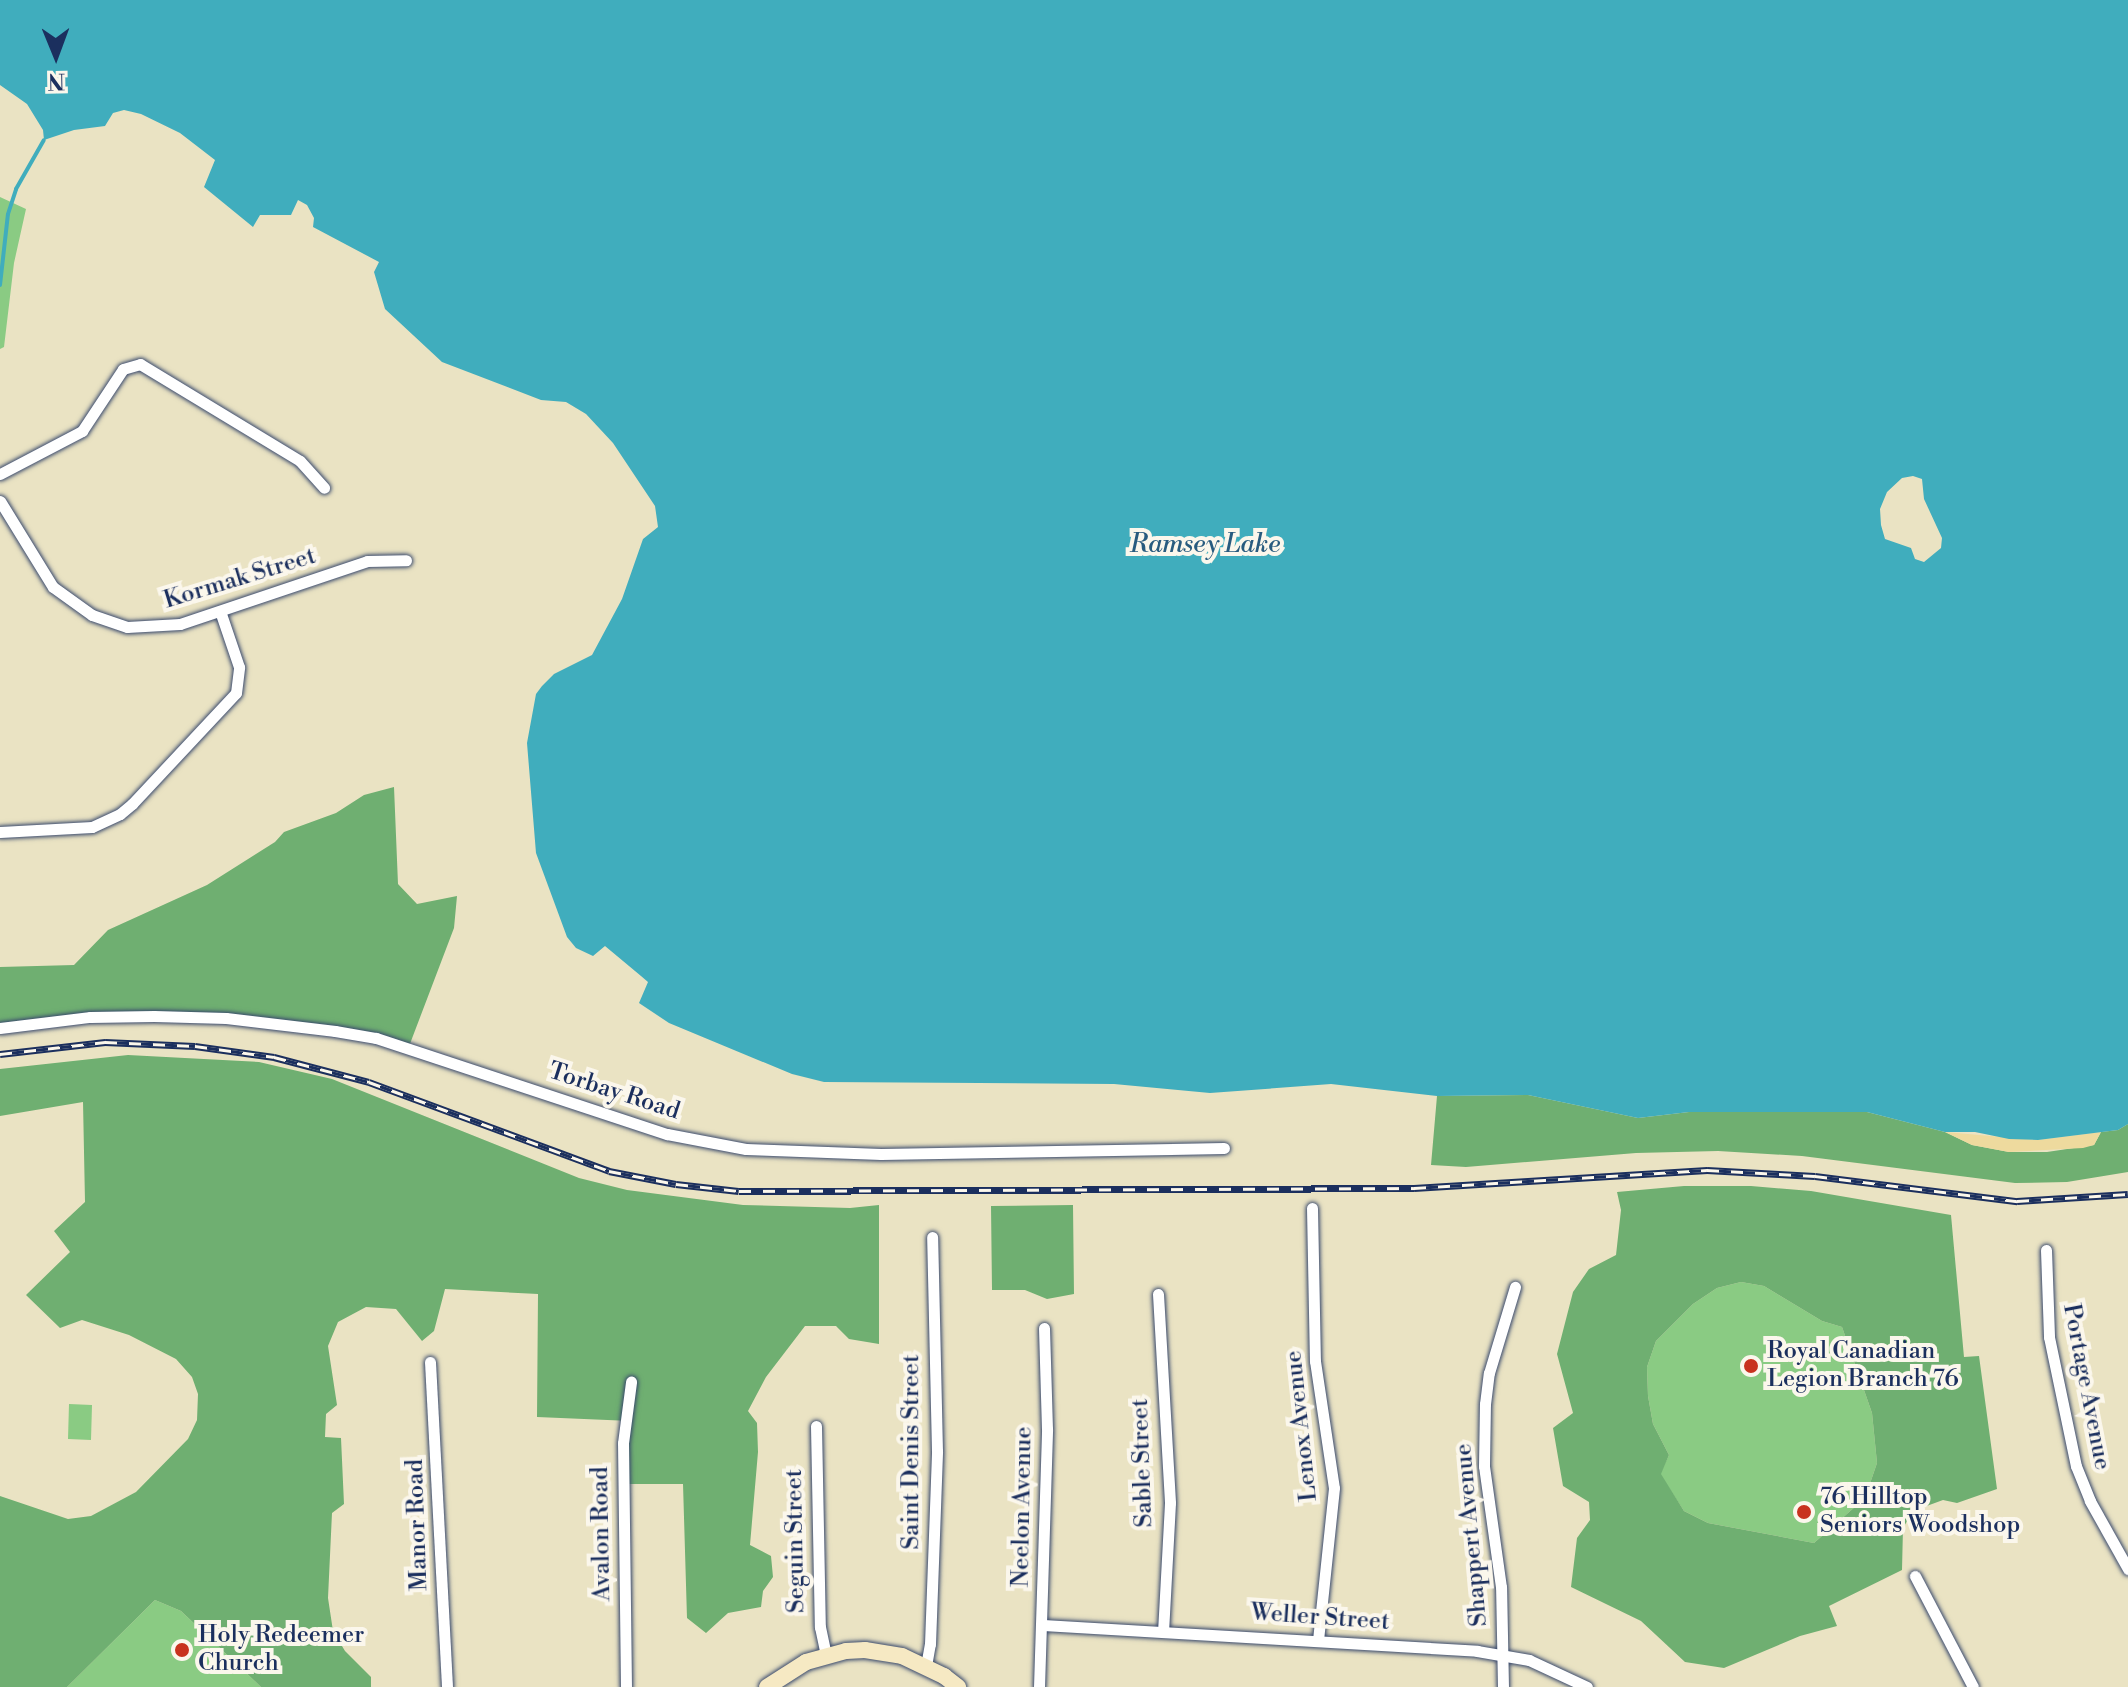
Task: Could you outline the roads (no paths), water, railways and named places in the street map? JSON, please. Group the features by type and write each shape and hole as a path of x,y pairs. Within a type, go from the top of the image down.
{"main road":[{"path":"767,1687 788,1672 826,1655 883,1651 926,1666 958,1687"}],"street":[{"path":"0,474 82,431 123,369 140,364 300,461 324,488"},
{"name":"Kormak Street","path":"0,501 53,587 92,615 144,628 180,624 367,561 406,560"},
{"path":"0,832 92,827 120,814 132,804 236,693 239,667 220,611"},
{"name":"Torbay Road","path":"0,1028 90,1017 154,1016 226,1018 335,1031 376,1038 667,1134 746,1149 881,1154 1224,1148"},
{"name":"Lenox Avenue","path":"1312,1208 1315,1361 1334,1488 1318,1639"},
{"name":"Saint Denis Street","path":"926,1666 930,1644 937,1451 932,1237"},
{"name":"Portage Avenue","path":"2046,1250 2049,1337 2076,1466 2090,1501 2128,1569"},
{"name":"Shappert Avenue","path":"1503,1687 1501,1587 1484,1466 1485,1404 1489,1373 1515,1287"},
{"name":"Sable Street","path":"1158,1294 1170,1503 1163,1631"},
{"name":"Neelon Avenue","path":"1039,1687 1047,1429 1044,1328"},
{"name":"Manor Road","path":"430,1362 447,1687"},
{"name":"Avalon Road","path":"626,1687 623,1443 631,1382"},
{"name":"Seguin Street","path":"816,1426 820,1627 826,1655"},
{"path":"1915,1576 1973,1687"},
{"name":"Weller Street","path":"1043,1625 1318,1639 1504,1655 1546,1666 1587,1687"}],"water":[{"name":"Ramsey Lake","path":"0,0 2128,0 2128,1124 2118,1130 2038,1140 2009,1139 1975,1132 1945,1132 1867,1112 1689,1112 1638,1118 1528,1095 1437,1096 1331,1084 1210,1093 1114,1084 824,1082 792,1074 669,1023 639,1003 648,982 641,976 605,946 593,956 576,948 567,937 536,853 527,743 536,694 554,674 592,655 622,599 643,539 658,527 655,506 613,443 586,414 566,402 541,400 442,362 385,309 374,272 379,262 313,227 314,218 307,205 298,200 291,215 260,215 253,227 204,187 215,160 180,133 141,114 124,110 113,113 105,126 74,130 44,140 43,130 27,104 0,85","holes":["1913,476 1922,479 1924,499 1942,538 1941,548 1924,562 1915,559 1911,548 1885,539 1880,509 1887,492 1902,478"]}],"waterway":[{"path":"0,285 8,214 16,189 44,140"}],"railway":[{"path":"0,1054 105,1042 195,1046 274,1057 369,1082 609,1171 676,1184 739,1191 1414,1188 1707,1170 1815,1176 2017,1201 2128,1194"}],"place":[{"name":"Royal Canadian Legion Branch 76","path":"1751,1366"},
{"name":"76 Hilltop Seniors Woodshop","path":"1804,1512"},
{"name":"Holy Redeemer Church","path":"182,1650"}]}
